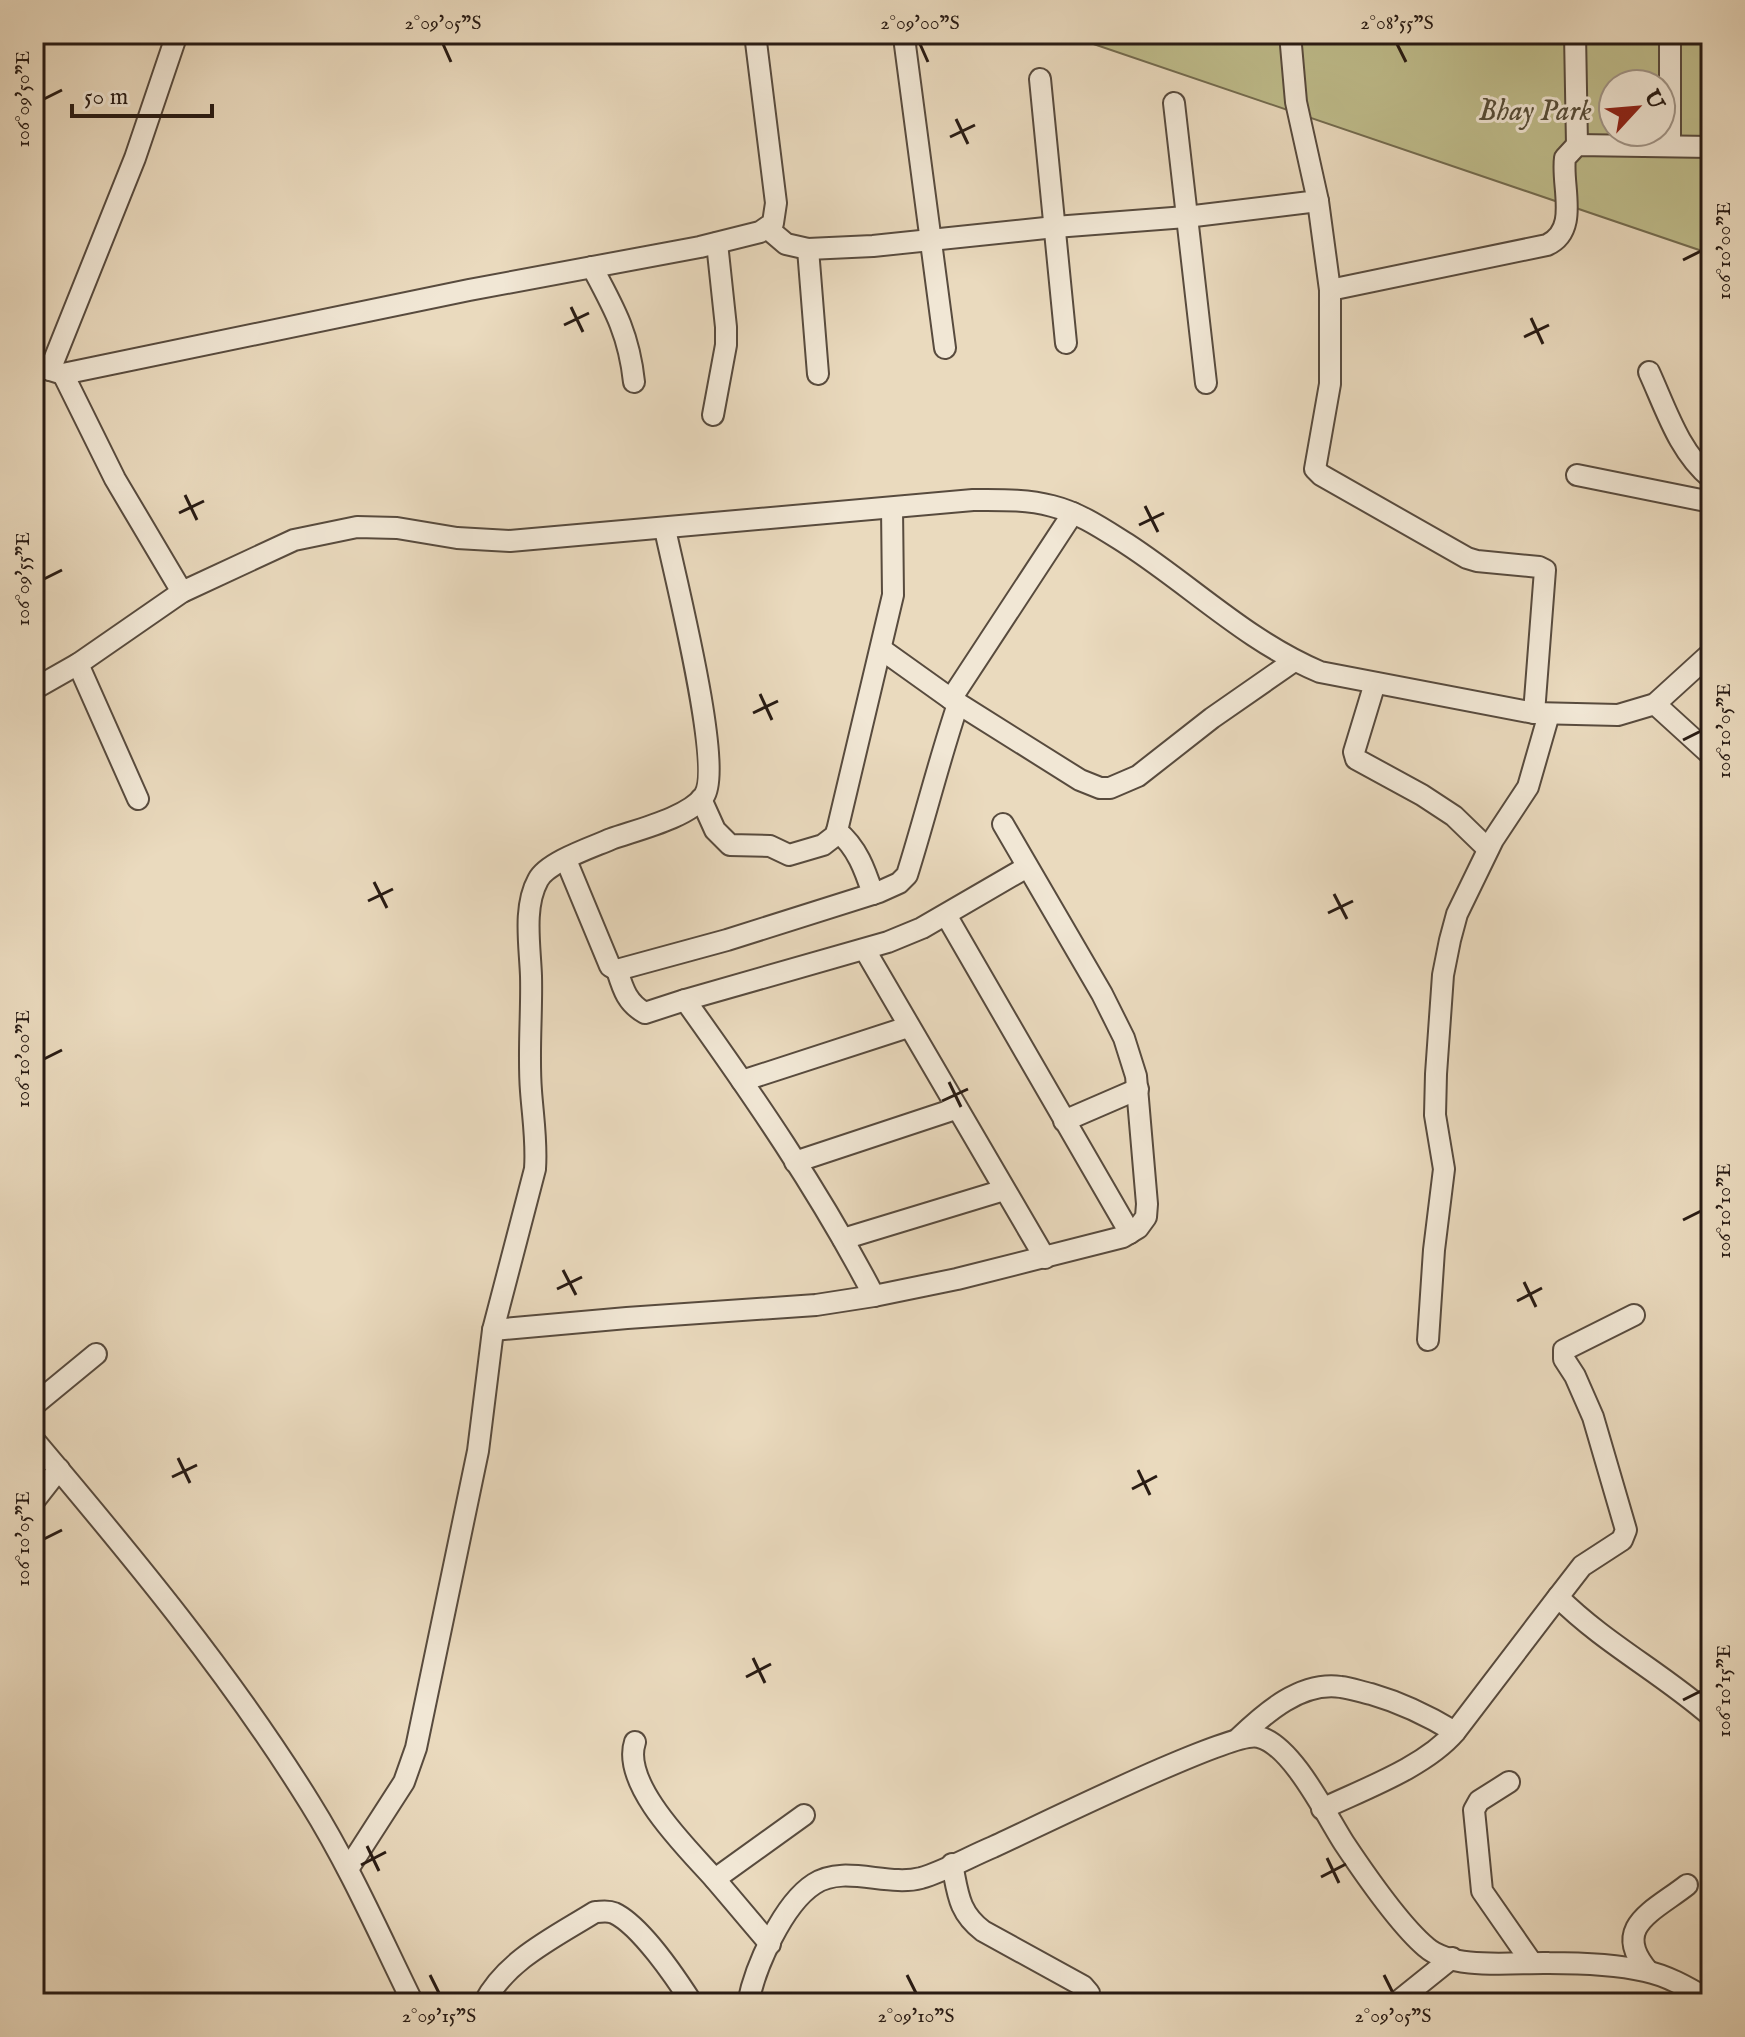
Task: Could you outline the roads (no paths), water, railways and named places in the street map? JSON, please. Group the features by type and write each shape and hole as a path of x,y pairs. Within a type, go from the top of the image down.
{"street":[{"path":"49,370 135,158 177,34"},
{"path":"49,370 717,243 767,228 775,218 776,203 755,34"},
{"path":"1290,34 1296,102 1318,201 1330,290 1330,391 1314,461 1315,469 1467,558 1545,570 1541,713 1528,787 1488,849 1457,914 1443,975 1434,1103 1444,1169 1434,1250 1428,1340"},
{"path":"1330,290 1556,241 1566,223 1565,158 1577,145 1575,34"},
{"path":"1670,34 1670,68"},
{"path":"905,45 945,348"},
{"path":"1040,79 1066,343"},
{"path":"1174,103 1206,383"},
{"path":"1577,145 1597,145"},
{"path":"1677,145 1711,147"},
{"path":"767,228 786,244 808,249 1186,217 1318,201"},
{"path":"713,415 726,345 717,243"},
{"path":"808,249 818,374"},
{"path":"592,267 622,324 631,354 634,382"},
{"path":"49,370 182,592"},
{"path":"1649,372 1686,452 1694,464 1711,478"},
{"path":"1577,475 1711,502"},
{"path":"34,689 78,664 182,592 294,540 357,527 397,528 487,541 665,529 973,500 1016,500 1051,505 1084,517 1158,564 1252,637 1320,672 1541,713 1618,715 1655,704 1711,653"},
{"path":"701,799 715,830 730,845 770,846 789,855 823,845 832,839 837,831 893,595 892,508"},
{"path":"617,970 757,931 873,894 899,883 907,875 928,809 954,701 1073,513"},
{"path":"348,1869 404,1782 416,1748 478,1451 493,1330 535,1169 537,1144 531,1091 529,924 539,878 548,869 566,860 693,807 701,799 709,782 708,745 665,529"},
{"path":"881,649 954,701 1080,780 1100,788 1110,788 1138,776 1212,718 1294,661"},
{"path":"78,664 138,799"},
{"path":"1375,683 1354,752 1356,759 1454,816 1488,849"},
{"path":"1655,704 1711,755"},
{"path":"493,1330 816,1305 874,1296 1045,1258 1138,1228 1146,1217 1147,1204 1138,1089 1124,1038 1102,994 1003,824"},
{"path":"837,831 848,839 856,851 873,894"},
{"path":"566,860 610,966 617,970 624,992 633,1006 645,1013 865,950 922,928 1027,867"},
{"path":"946,915 1130,1233"},
{"path":"865,950 955,1109 1045,1258"},
{"path":"685,1000 795,1162 874,1296"},
{"path":"742,1081 908,1027"},
{"path":"1064,1121 1138,1089"},
{"path":"795,1162 955,1109"},
{"path":"843,1239 1004,1190"},
{"path":"1322,1809 1438,1749 1455,1732 1582,1566 1622,1540 1626,1530 1593,1417 1564,1359 1564,1350 1634,1315"},
{"path":"34,1405 96,1354"},
{"path":"34,1440 193,1635 266,1735 312,1805 348,1869 413,2003"},
{"path":"34,1501 59,1469"},
{"path":"1558,1597 1587,1625 1688,1696 1711,1716"},
{"path":"1239,1738 1264,1714 1294,1696 1316,1688 1339,1686 1406,1704 1455,1732"},
{"path":"748,2003 770,1944 799,1897 825,1878 920,1878 1239,1738 1255,1736 1267,1740 1284,1754 1346,1846 1411,1932 1440,1957 1488,1964 1600,1964 1648,1971 1674,1980 1711,2001"},
{"path":"635,1742 633,1763 666,1823 770,1944"},
{"path":"1509,1782 1479,1801 1474,1810 1480,1883 1487,1900 1532,1963"},
{"path":"715,1879 804,1815"},
{"path":"952,1864 959,1900 968,1920 990,1936 1083,1986 1089,1993 1087,2003"},
{"path":"1648,1971 1638,1960 1632,1945 1635,1925 1687,1885"},
{"path":"484,2003 506,1971 595,1912 606,1911 614,1913 634,1929 676,1978 692,2003"},
{"path":"1396,2003 1452,1958"}],"park label":[{"name":"Bhay Park","path":"1535,112"}]}
